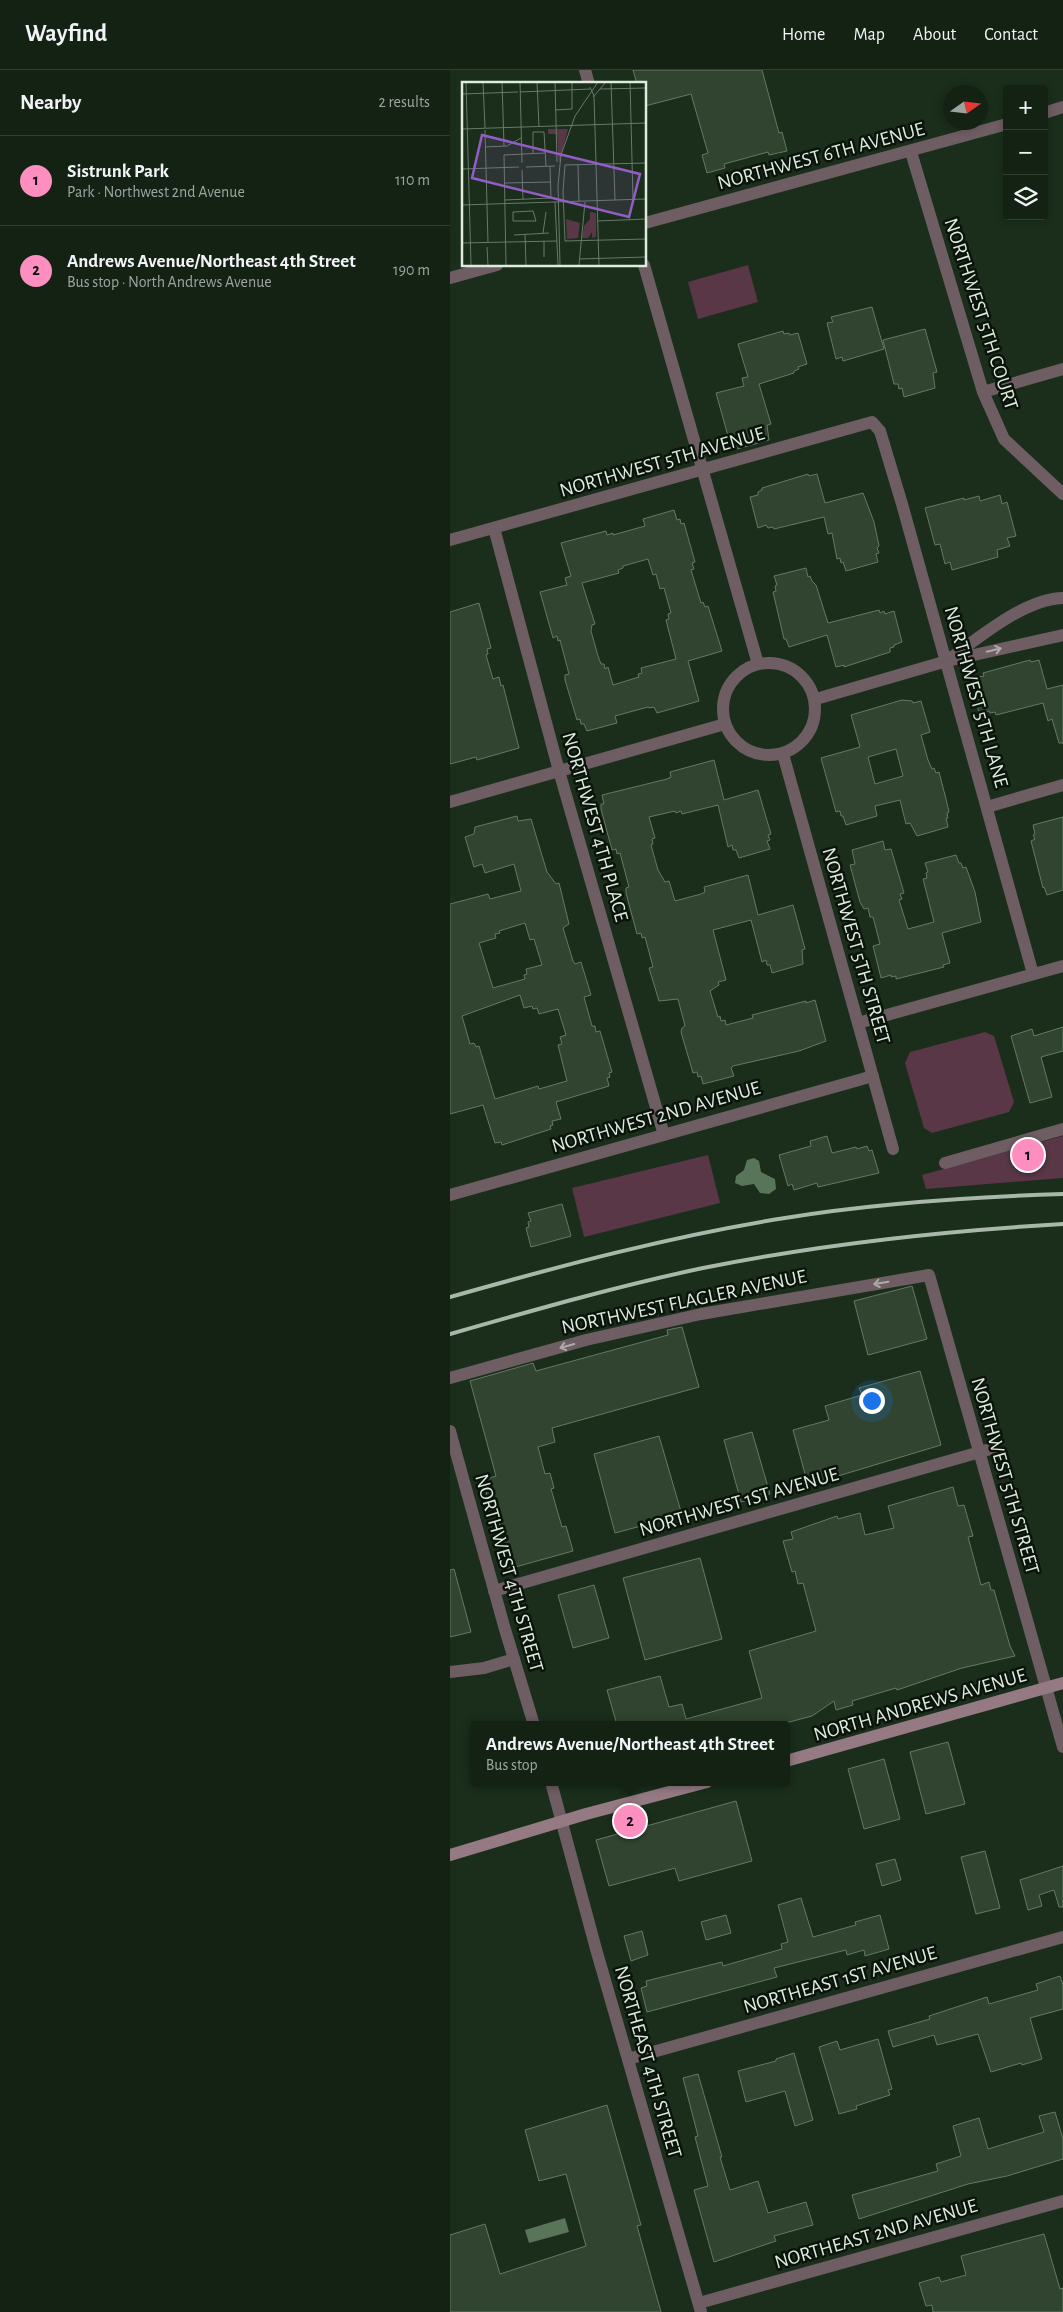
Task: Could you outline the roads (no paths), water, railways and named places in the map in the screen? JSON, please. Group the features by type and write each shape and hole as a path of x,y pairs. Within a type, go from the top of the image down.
{"main road":[{"name":"NORTH ANDREWS AVENUE","path":"790,1760 1063,1683"},
{"path":"450,1855 692,1786"}],"street":[{"path":"1048,112 1063,107"},
{"name":"NORTHWEST 6TH AVENUE","path":"646,224 1003,125"},
{"name":"NORTHWEST 5TH COURT","path":"911,152 983,392 1004,439 1063,494"},
{"path":"450,278 493,266"},
{"path":"644,266 758,664"},
{"path":"983,392 1063,369"},
{"name":"NORTHWEST 5TH AVENUE","path":"450,540 703,471 872,422 880,431"},
{"name":"NORTHWEST 5TH LANE","path":"880,431 947,661 1033,974"},
{"name":"NORTHWEST 4TH PLACE","path":"494,528 558,772 664,1134"},
{"path":"947,661 1002,620 1028,608 1063,598"},
{"path":"816,699 947,661 1063,635"},
{"path":"772,663 786,666 798,673 808,684 816,699 813,725 806,738 796,748 783,754 769,756 755,754 742,747 732,737 726,724 724,699 729,687 746,669 758,664 772,663"},
{"path":"450,802 726,724"},
{"name":"NORTHWEST 5TH STREET","path":"783,754 893,1149"},
{"path":"987,807 1063,785"},
{"path":"858,1023 1063,966"},
{"name":"NORTHWEST 2ND AVENUE","path":"450,1195 873,1076"},
{"path":"945,1163 1063,1129"},
{"name":"NORTHWEST 5TH STREET","path":"929,1274 1063,1747"},
{"name":"NORTHWEST FLAGLER AVENUE","path":"450,1378 586,1340 701,1314 929,1274"},
{"name":"NORTHWEST 4TH STREET","path":"450,1431 494,1591 533,1721"},
{"name":"NORTHWEST 1ST AVENUE","path":"494,1591 979,1454 994,1448"},
{"path":"450,1672 484,1668 514,1659"},
{"path":"551,1786 562,1822"},
{"name":"NORTHEAST 4TH STREET","path":"562,1822 628,2060 700,2308"},
{"name":"NORTHEAST 1ST AVENUE","path":"628,2060 1063,1937"},
{"name":"NORTHEAST 2ND AVENUE","path":"700,2308 1063,2201"}],"railway":[{"path":"450,1297 574,1263 742,1225 854,1208 993,1197 1063,1194"},
{"path":"450,1334 639,1283 703,1268 792,1252 972,1230 1063,1224"}],"place":[{"name":"Sistrunk Park","path":"1028,1155"},
{"name":"Andrews Avenue/Northeast 4th Street","path":"630,1821"}]}
